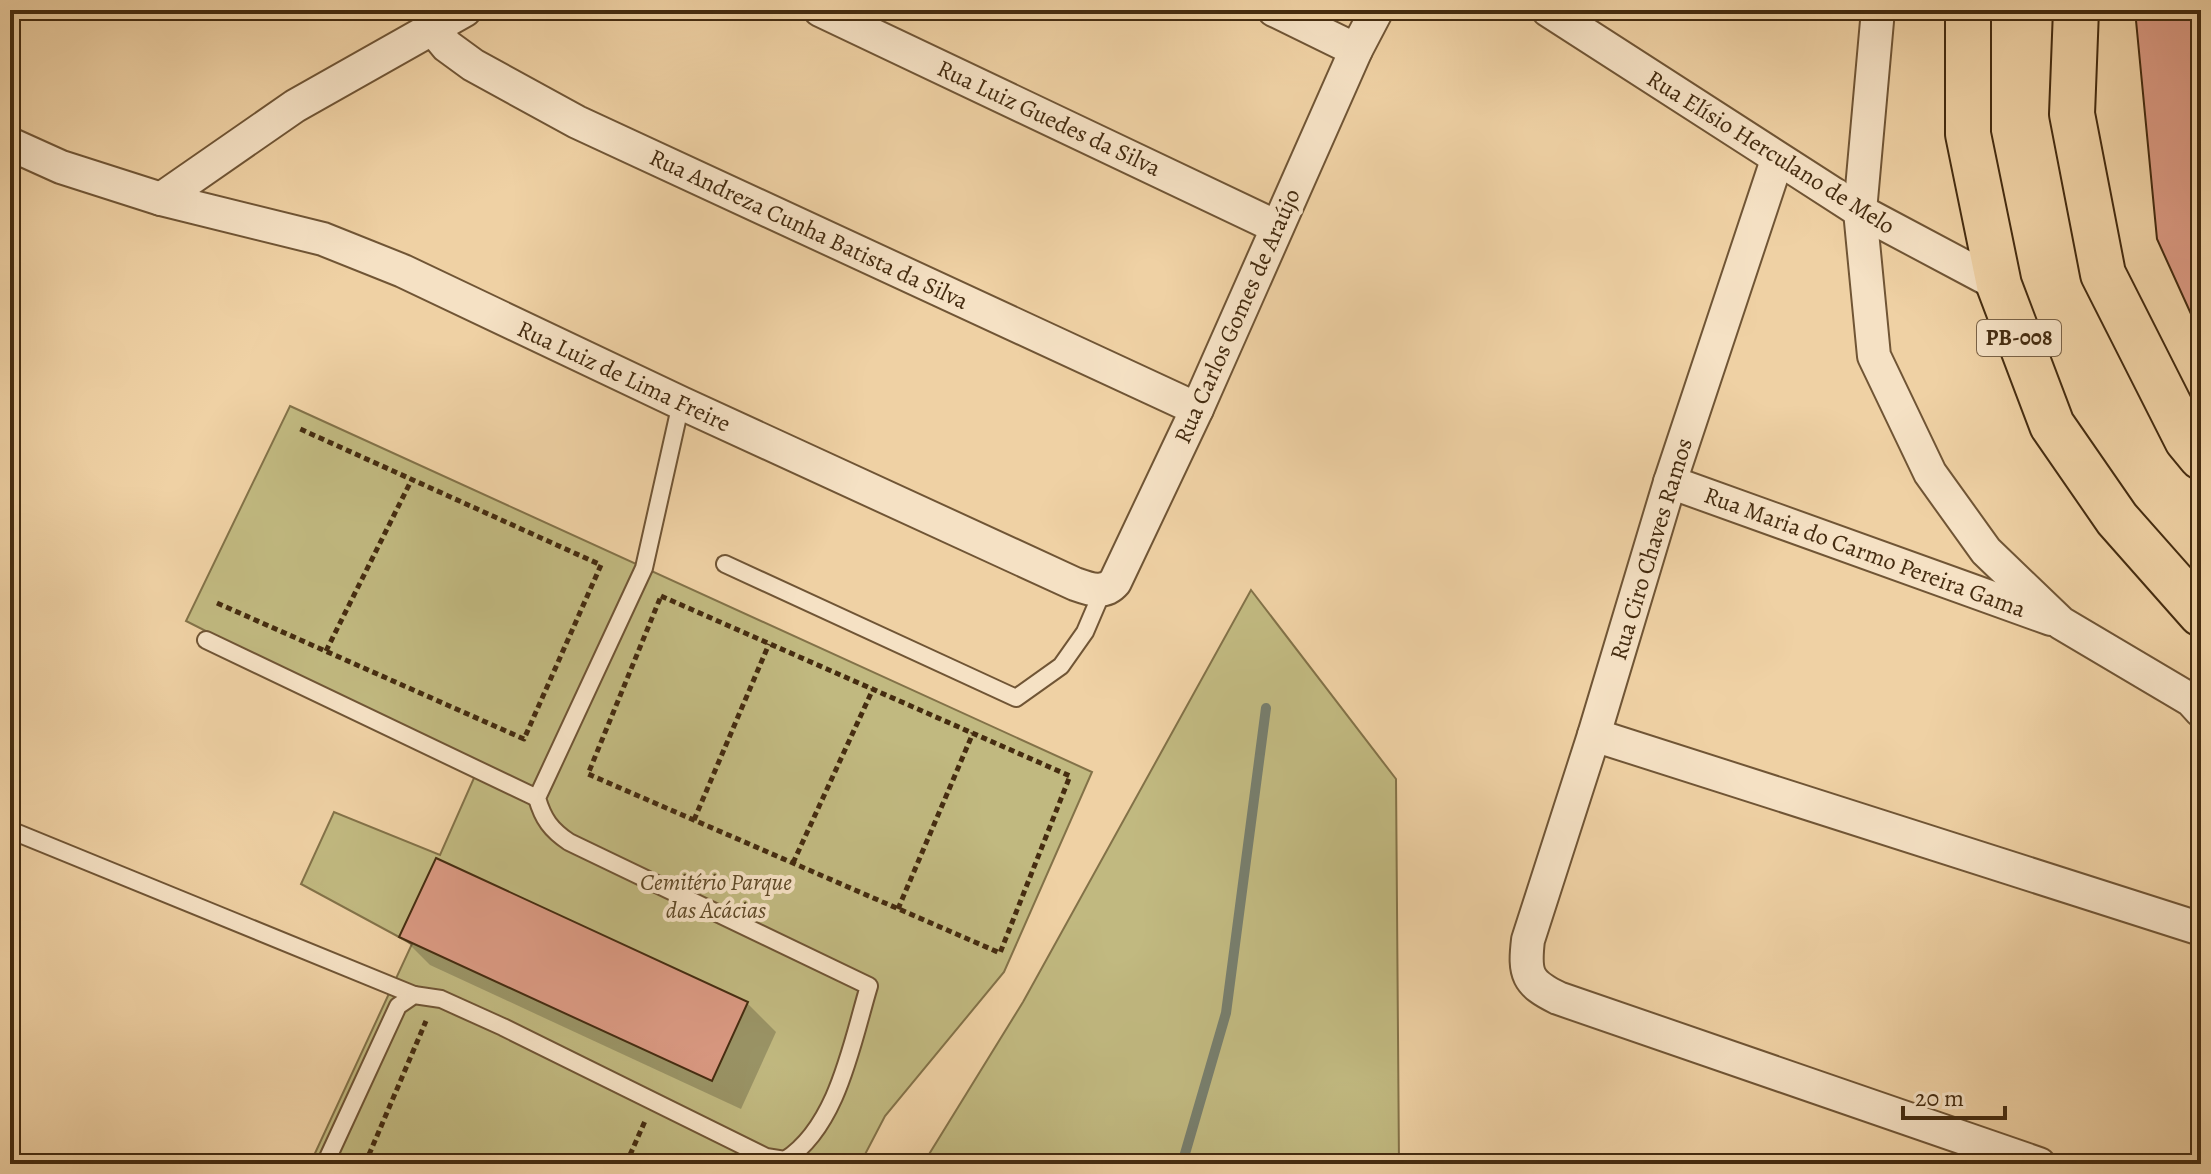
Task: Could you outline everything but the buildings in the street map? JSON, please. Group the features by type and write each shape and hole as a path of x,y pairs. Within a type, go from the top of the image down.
{"main road":[{"name":"PB-008","path":"1968,10 1968,134 1999,285 2052,425 2117,519 2201,614"},
{"path":"2076,10 2072,114 2103,274 2187,440 2201,457"}],"street":[{"path":"161,199 295,106 465,10"},
{"name":"Rua Luiz Guedes da Silva","path":"820,10 1277,227"},
{"path":"1274,10 1356,50"},
{"name":"Rua Carlos Gomes de Araújo","path":"1089,587 1111,587 1115,582 1197,409 1356,50 1377,10"},
{"name":"Rua Elísio Herculano de Melo","path":"1548,10 1860,211 1999,285"},
{"path":"1878,10 1860,211 1874,356 1930,473 1986,551 2061,623 2191,700 2201,711"},
{"name":"Rua Andreza Cunha Batista da Silva","path":"433,29 447,46 473,65 577,122 1197,409"},
{"name":"Rua Luiz de Lima Freire","path":"10,144 61,167 161,199 323,239 403,271 681,403 1089,587"},
{"name":"Rua Ciro Chaves Ramos","path":"1777,160 1670,482 1528,940 1526,963 1529,977 1540,989 1558,998 2039,1164"},
{"name":"Rua Maria do Carmo Pereira Gama","path":"1670,482 2061,623"},
{"path":"1594,735 2201,929"}],"lane":[{"path":"10,830 414,995 441,999 766,1157 785,1160 803,1149 836,1095 869,986 569,842 552,830 542,815 537,798 644,568 681,403"},
{"path":"725,564 1016,698 1061,666 1085,632 1089,587"},
{"path":"206,640 537,798"},
{"path":"325,1164 398,1006 414,995"}],"path":[{"path":"217,603 524,739 601,565 298,428"},
{"path":"326,651 412,479"},
{"path":"661,596 873,689 1070,776 1000,953 588,774 661,596"},
{"path":"694,820 769,644"},
{"path":"793,863 873,689"},
{"path":"898,909 973,733"},
{"path":"365,1164 428,1017"},
{"path":"631,1114 658,1127"},
{"path":"626,1164 645,1120"}],"green space":[{"name":"Cemitério Parque das Acácias","path":"290,406 1092,772 1004,972 885,1116 860,1164 310,1164 412,944 301,884 334,812 440,855 478,769 186,621"},
{"path":"1251,590 1396,779 1399,1164 923,1164 1023,1002"}],"waterway":[{"path":"1182,1164 1226,1013 1266,708"}]}
